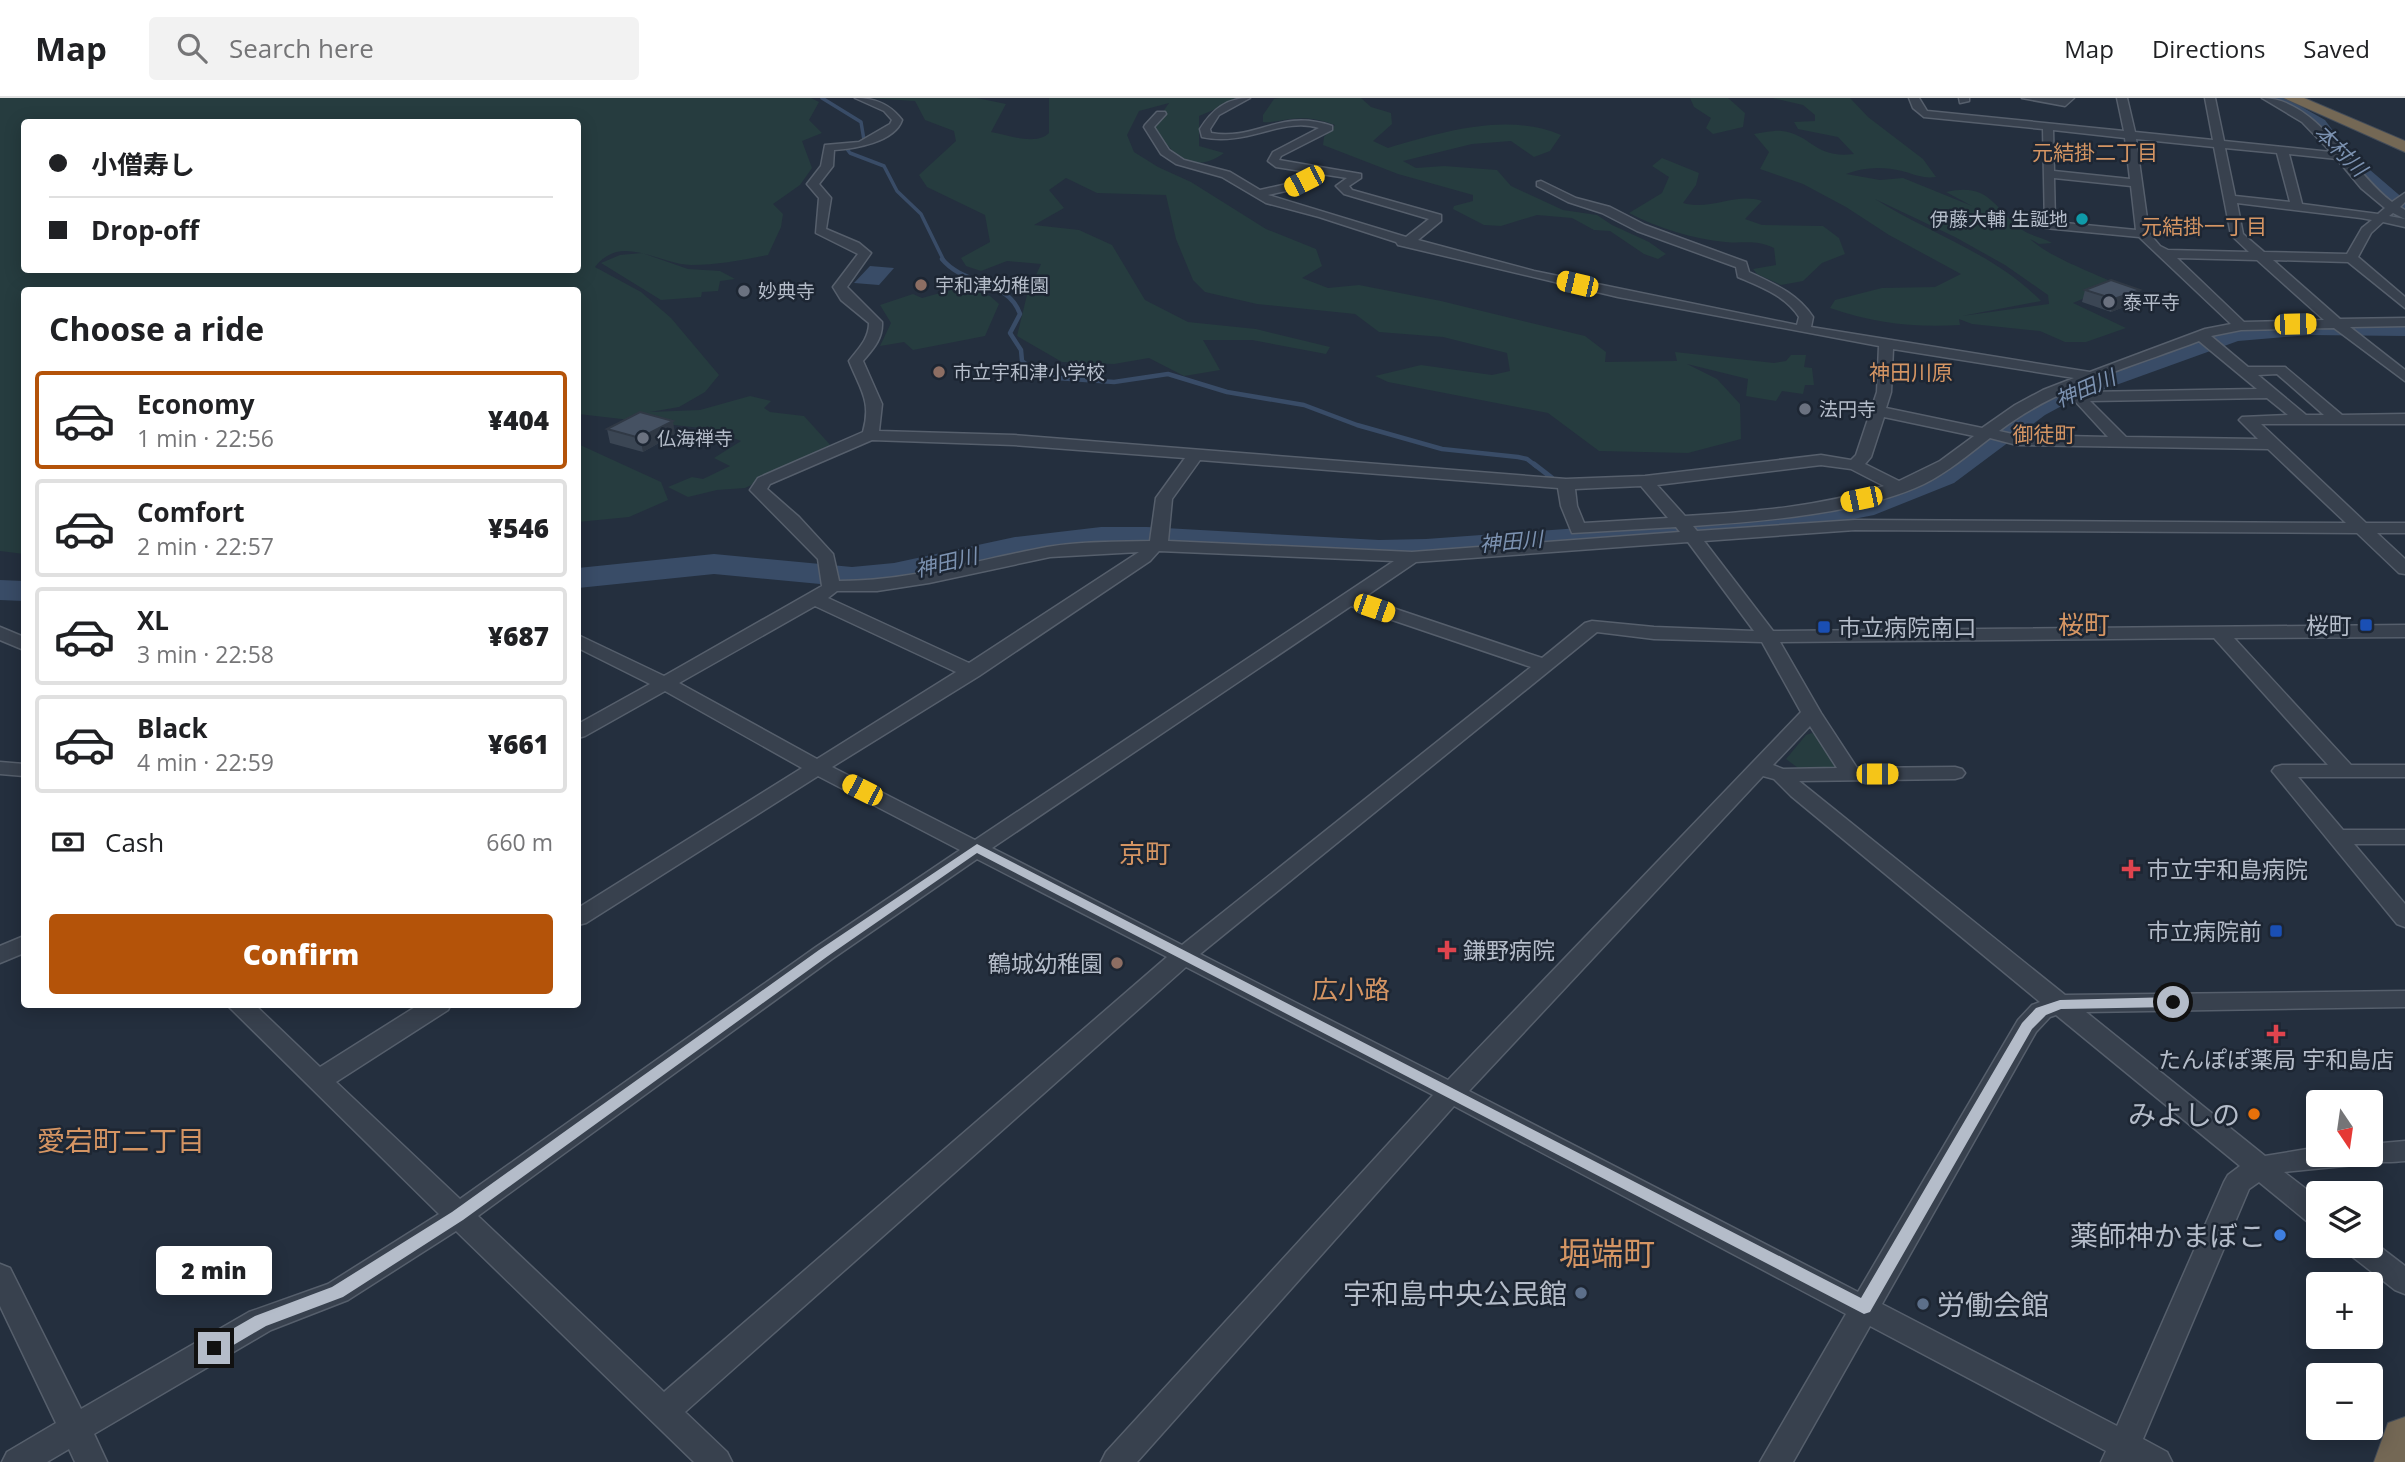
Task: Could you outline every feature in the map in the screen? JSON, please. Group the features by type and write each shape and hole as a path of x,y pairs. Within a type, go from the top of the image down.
{"highway":[{"path":"2290,104 2405,147"},
{"path":"2398,1462 2405,1438"}],"street":[{"path":"860,98 888,109 897,120 889,130 861,145 829,147 827,166 813,184 825,198 820,230 857,246 865,253 841,288 844,295 871,314 875,325 873,342 856,361 877,405 877,416 870,435"},
{"path":"1245,98 1215,113 1205,129 1206,135 1228,138 1290,120 1317,122 1328,128 1277,154 1273,160 1280,165 1357,176 1342,186 1348,192 1437,218 1416,237 1402,242"},
{"path":"1914,98 1924,114 2337,156"},
{"path":"2027,98 2065,103 2069,98"},
{"path":"2122,98 2130,134 2143,234 2241,326"},
{"path":"2210,98 2237,235 2405,377"},
{"path":"2267,98 2290,104 2310,122 2361,183 2396,202 2405,215"},
{"path":"1161,114 1149,127 1165,152 1189,166 1226,174 1269,201 1322,214 1402,242 1470,256 1531,274 1803,330 2093,377"},
{"path":"2048,126 2049,225 2143,234"},
{"path":"2282,150 2297,207"},
{"path":"1257,194 1291,187 1319,171"},
{"path":"2048,174 2136,183"},
{"path":"1541,184 1572,200 1606,210 1641,228 1742,265 1743,274 1779,291 1801,308 1806,317 1803,330"},
{"path":"2229,199 2405,223"},
{"path":"2351,258 2367,231 2396,202"},
{"path":"2166,254 2351,258 2405,304"},
{"path":"2345,329 2405,323"},
{"path":"830,579 877,586 929,578 1050,552 1158,540 1412,557 1688,530 1818,508 1900,488 1946,464 1986,433 2048,393 2206,339 2210,332 2241,326 2345,329 2405,335"},
{"path":"2206,339 2303,420"},
{"path":"1855,465 1863,457 1884,392 1886,343"},
{"path":"2246,371 2280,370 2339,420"},
{"path":"2123,443 2082,401 2086,396 2272,393"},
{"path":"1878,411 2009,439 2273,444"},
{"path":"2405,419 2247,421 2405,569"},
{"path":"581,730 828,592 830,579 827,558 793,521 758,491 764,481 870,435 1014,440 1566,484 1646,481 1821,460 1855,465 1900,488"},
{"path":"583,907 972,672 1158,540 1164,498 1180,480 1195,454"},
{"path":"1646,481 1688,530 1768,637 1811,713 1851,774"},
{"path":"1566,484 1569,506 1578,529 1688,530 1855,525 2405,528"},
{"path":"18,1462 260,1321 338,1292 457,1216 824,953 1412,557"},
{"path":"813,598 972,672"},
{"path":"1349,600 1545,665"},
{"path":"664,1412 1183,956 1592,627 1654,633 1768,637 2405,631"},
{"path":"2218,632 2345,771"},
{"path":"0,633 21,644"},
{"path":"581,642 664,683 816,766 1864,1307 2120,1454 2156,1462"},
{"path":"1116,1462 1451,1093 1771,771 1811,713"},
{"path":"0,768 21,770"},
{"path":"1771,771 1851,774 1955,773"},
{"path":"1771,771 2306,1204"},
{"path":"2402,912 2282,771 2405,771"},
{"path":"2337,837 2405,837"},
{"path":"0,956 21,946"},
{"path":"1776,1462 2027,1026 2041,1012 2060,1004 2405,999"},
{"path":"242,1008 716,1462"},
{"path":"318,1080 433,1008"},
{"path":"2384,1153 2405,1151"},
{"path":"2120,1454 2238,1182 2275,1161 2306,1159"},
{"path":"2374,1258 2405,1282"},
{"path":"0,1276 92,1462"}],"green space":[{"path":"0,98 811,98 819,102 809,120 822,133 802,141 812,168 800,185 773,204 783,214 781,227 768,255 691,265 628,251 605,257 595,267 641,292 671,318 719,375 705,392 679,407 650,412 700,410 750,396 771,401 764,408 770,412 804,416 833,448 745,488 717,490 688,497 668,487 692,477 703,479 730,466 714,458 741,441 709,429 581,414 581,287 21,287 21,554 0,551"},
{"path":"870,98 977,98 1006,104 991,132 1037,139 1049,133 1049,98 1242,98 1199,116 1199,146 1224,153 1212,160 1201,163 1183,159 1160,136 1153,126 1169,103 1139,111 1127,135 1134,152 1158,167 1191,182 1266,229 1316,249 1322,266 1302,278 1328,288 1359,285 1441,301 1585,336 1606,352 1605,362 1677,361 1675,352 1774,363 1786,361 1791,355 1806,355 1804,367 1812,368 1814,385 1805,385 1803,394 1782,391 1776,401 1746,396 1748,379 1687,364 1717,379 1740,404 1741,439 1688,453 1599,451 1548,413 1388,382 1375,376 1421,365 1492,375 1510,371 1507,353 1443,337 1379,332 1355,314 1257,304 1205,292 1193,280 1176,239 1166,195 1097,193 1066,178 1049,190 1064,208 1034,225 1079,230 1112,245 1145,300 1188,322 1256,329 1330,347 1326,354 1252,340 1203,340 1220,370 1184,376 1149,358 1114,364 1062,362 1017,336 1027,295 1041,264 1007,261 981,271 966,266 961,258 990,242 985,215 927,187 919,175 956,141 954,131 925,120 915,101"},
{"path":"1361,98 1371,107 1391,113 1392,124 1373,141 1388,148 1452,131 1497,125 1540,128 1561,135 1550,151 1534,157 1511,141 1472,144 1403,161 1416,168 1444,166 1497,170 1511,186 1563,210 1597,215 1666,254 1658,259 1644,254 1610,231 1594,230 1572,218 1537,215 1501,226 1484,225 1453,209 1454,206 1473,201 1473,195 1398,174 1323,145 1324,137 1335,125 1308,118 1263,122 1263,115 1274,99"},
{"path":"1690,98 1728,98 1745,113 1743,127 1713,134 1706,128 1711,118 1694,107"},
{"path":"1772,98 1850,98 1868,117 1923,159 1936,177 1880,168 1846,174 1880,180 1903,178 1972,206 1946,192 1972,190 1989,198 2021,229 2052,243 2039,244 2030,239 2043,249 2117,284 2145,301 2103,290 2073,303 2126,328 2086,342 2065,342 2040,331 1972,324 1959,319 1960,325 1894,323 1830,308 1835,300 1882,288 1935,287 1961,274 1803,184 1760,169 1769,152 1754,134 1782,131 1792,133 1822,150 1841,155 1854,154 1838,137 1798,129 1794,122 1815,121 1815,115 1803,105","holes":["1875,199 1955,237 2005,265 2048,295 2049,304 1962,316 2041,301 2023,284 1982,257"]},
{"path":"1662,158 1699,173 1696,185 1683,203 1704,205 1743,199 1762,201 1745,219 1762,225 1823,226 1839,238 1845,254 1822,263 1803,281 1781,285 1757,274 1753,269 1776,265 1774,248 1755,243 1713,241 1688,235 1629,213 1662,193 1669,177 1652,166"},
{"path":"642,253 688,269 720,271 735,279 720,281 718,291 702,292 701,297 661,300 601,263 620,255"},
{"path":"962,287 990,296 999,304 985,336 913,350 904,342 880,346 891,323 880,305 913,294 922,298"},
{"path":"581,445 661,482 668,500 629,517 581,522"},
{"path":"1806,735 1819,735 1839,767 1798,768 1786,759"}],"water":[{"path":"870,266 894,268 879,285 854,283"}],"building":[{"path":"2111,280 2140,290 2114,299 2085,290"},
{"path":"640,412 673,421 640,438 607,429"}],"waterway":[{"path":"822,98 861,122 864,140 847,149 850,153 884,166 897,191 921,214 944,261"},
{"name":"本村川","path":"2273,98 2318,124 2341,155 2389,199 2405,209"},
{"path":"944,261 962,274 996,288 1014,303 1020,314 1010,333 1021,350 1022,361 1038,373 1057,378 1114,382 1168,374 1227,392 1304,405 1357,425 1442,449 1518,457 1527,459 1536,466"},
{"name":"神田川","path":"581,578 714,564 852,577 894,573 1015,546 1101,536 1147,536 1379,549 1426,548 1718,527 1823,516 1874,506 1944,477 2035,409 2059,396 2215,338 2285,328 2405,328"},
{"path":"1534,464 1552,478"},
{"name":"神田川","path":"0,590 21,591"}],"place":[{"name":"伊藤大輔 生誕地","path":"2082,219"},
{"name":"宇和津幼稚園","path":"921,285"},
{"name":"妙典寺","path":"744,291"},
{"name":"泰平寺","path":"2109,302"},
{"name":"市立宇和津小学校","path":"939,372"},
{"name":"法円寺","path":"1805,409"},
{"name":"仏海禅寺","path":"643,438"},
{"name":"桜町","path":"2366,625"},
{"name":"市立病院南口","path":"1824,627"},
{"name":"市立宇和島病院","path":"2131,869"},
{"name":"市立病院前","path":"2276,931"},
{"name":"鎌野病院","path":"1447,950"},
{"name":"鶴城幼稚園","path":"1117,963"},
{"name":"たんぽぽ薬局 宇和島店","path":"2276,1034"},
{"name":"みよしの","path":"2254,1114"},
{"name":"薬師神かまぼこ","path":"2280,1235"},
{"name":"宇和島中央公民館","path":"1581,1293"},
{"name":"労働会館","path":"1923,1304"}],"district":[{"name":"元結掛二丁目","path":"2095,152"},
{"name":"元結掛一丁目","path":"2204,226"},
{"name":"神田川原","path":"1911,372"},
{"name":"御徒町","path":"2044,434"},
{"name":"桜町","path":"2084,624"},
{"name":"京町","path":"1145,853"},
{"name":"広小路","path":"1351,989"},
{"name":"愛宕町二丁目","path":"121,1140"},
{"name":"堀端町","path":"1607,1252"}],"route":[{"path":"214,1348 260,1321 338,1292 457,1216 824,953 977,848 1864,1307 2027,1026 2041,1012 2060,1004 2173,1002"}]}
